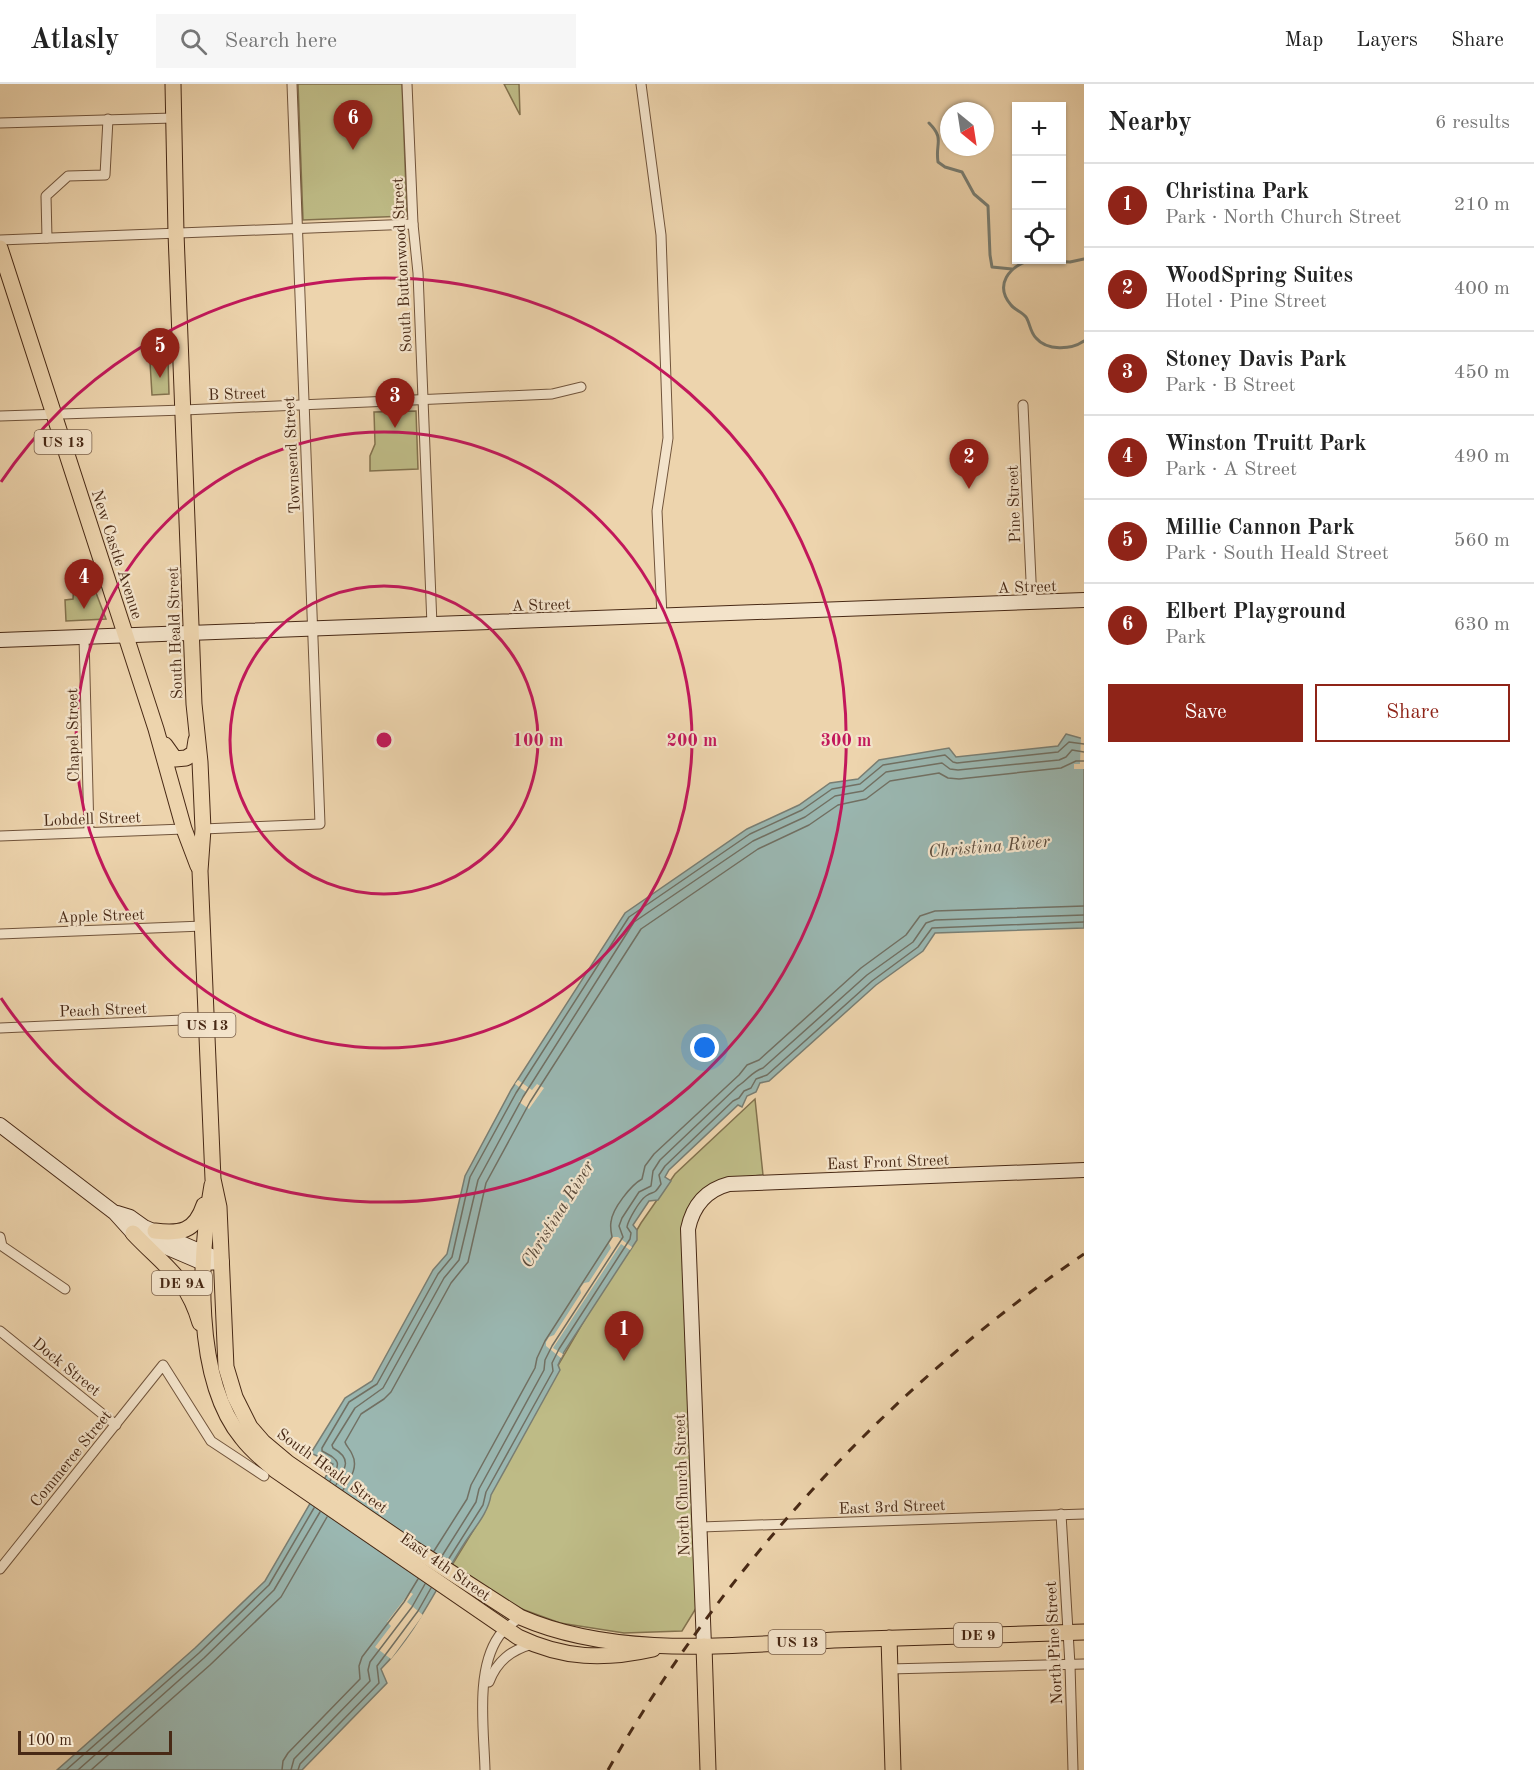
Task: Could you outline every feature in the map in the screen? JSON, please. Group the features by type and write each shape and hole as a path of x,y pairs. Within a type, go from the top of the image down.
{"main road":[{"name":"South Heald Street","path":"173,84 176,233 196,737 200,762 203,829 200,872 213,1179 219,1207 226,1367 241,1425"},
{"name":"New Castle Avenue","path":"0,248 156,729 184,829 200,872"},
{"path":"156,729 175,759 186,758 194,753 196,737"},
{"name":"South Heald Street","path":"213,1179 203,1258 207,1349 216,1388 241,1425 288,1462 460,1580"},
{"path":"154,1232 176,1234 195,1222 202,1211 213,1179"},
{"name":"DE 9A","path":"133,1233 170,1268 188,1291 207,1349"},
{"name":"East 4th Street","path":"241,1425 253,1450 275,1470 506,1629 533,1644 561,1653 580,1656 626,1655 666,1647 1084,1632"},
{"name":"East 4th Street","path":"460,1580 520,1617 538,1625 564,1632 666,1647"},
{"path":"889,1638 893,1770"},
{"name":"North Church Street","path":"704,1646 708,1770"}],"street":[{"name":"Townsend Street","path":"203,829 320,824 292,84"},
{"name":"South Buttonwood Street","path":"407,84 413,224 418,273 432,625"},
{"path":"641,84 661,235 668,438 657,511 662,616"},
{"path":"0,123 173,118"},
{"path":"47,238 46,196 68,177 105,175 108,119"},
{"path":"0,240 413,224"},
{"name":"B Street","path":"0,416 184,411 552,394 581,387"},
{"name":"Pine Street","path":"1023,405 1032,602"},
{"name":"A Street","path":"0,640 1084,600"},
{"name":"Chapel Street","path":"84,637 89,832"},
{"name":"Lobdell Street","path":"0,836 184,829"},
{"name":"Apple Street","path":"0,934 203,926"},
{"name":"Peach Street","path":"0,1028 206,1019"},
{"name":"DE 9A","path":"0,1125 115,1213 133,1233"},
{"name":"East Front Street","path":"699,1202 713,1189 729,1184 1084,1170"},
{"name":"North Church Street","path":"699,1202 693,1210 688,1229 704,1646"},
{"name":"DE 9A","path":"115,1213 130,1217 203,1258 222,1262"},
{"path":"133,1233 203,1258"},
{"path":"0,1237 2,1246 65,1289"},
{"name":"Dock Street","path":"0,1331 116,1425"},
{"name":"Commerce Street","path":"0,1569 163,1365 211,1441 264,1476"},
{"name":"North Pine Street","path":"1061,1514 1070,1665 1073,1770"},
{"name":"East 3rd Street","path":"701,1527 1084,1514"},
{"path":"485,1770 483,1695 488,1665 500,1636 520,1617"},
{"path":"483,1695 498,1664 511,1653 533,1644"},
{"path":"889,1669 1084,1664"}],"shaded area":[{"path":"298,84 402,84 407,216 303,220"},
{"path":"504,84 519,84 520,115"},
{"path":"168,360 169,394 152,395 150,362"},
{"path":"416,411 418,469 370,471 370,456 375,444 374,412"},
{"path":"74,583 93,585 106,619 66,621 65,600 73,599"},
{"path":"755,1099 763,1175 731,1179 701,1191 693,1199 688,1209 683,1233 698,1605 682,1631 624,1633 560,1623 508,1604 452,1565 476,1526 486,1489 641,1223 675,1174"}],"water":[{"name":"Christina River","path":"1066,734 1084,739 1084,928 935,933 923,951 876,985 769,1081 760,1083 756,1092 747,1096 742,1107 738,1105 669,1170 665,1177 671,1181 658,1200 649,1201 633,1225 637,1230 637,1240 564,1352 558,1365 560,1370 491,1495 484,1515 416,1624 381,1669 387,1683 302,1770 57,1770 195,1648 265,1581 333,1464 311,1453 345,1398 372,1381 433,1270 447,1254 465,1176 511,1090 625,913 747,829 799,805 830,783 858,779 879,760 949,748 956,757 1058,746"}],"pier":[{"path":"1081,735 1084,736 1084,769 1074,769 1074,764 1080,764"},
{"path":"518,1080 532,1090 537,1084 544,1088 529,1109 519,1102 526,1092 515,1084"},
{"path":"613,1237 618,1237 632,1247 630,1250 621,1244 553,1348 563,1354 561,1358 546,1346 546,1342 554,1335 581,1293 580,1288 584,1283 589,1282 611,1248 609,1243"},
{"path":"410,1592 413,1594 407,1602 423,1615 391,1659 375,1647 391,1626 387,1622"}],"waterway":[{"path":"929,123 938,137 938,162 945,167 962,172 974,194 988,206 992,267 1012,269"},
{"path":"1084,259 1070,262 1031,260 1016,267 1006,277 1004,284 1006,298 1026,317 1032,333 1041,342 1059,348 1073,346 1084,341"}],"railway":[{"path":"608,1770 654,1695 704,1622 758,1552 817,1485 879,1421 944,1362 1013,1306 1084,1254"}],"place":[{"name":"Elbert Playground","path":"353,150"},
{"name":"Millie Cannon Park","path":"160,378"},
{"name":"Stoney Davis Park","path":"395,428"},
{"name":"WoodSpring Suites","path":"969,489"},
{"name":"Winston Truitt Park","path":"84,609"},
{"name":"Christina Park","path":"624,1361"}]}
